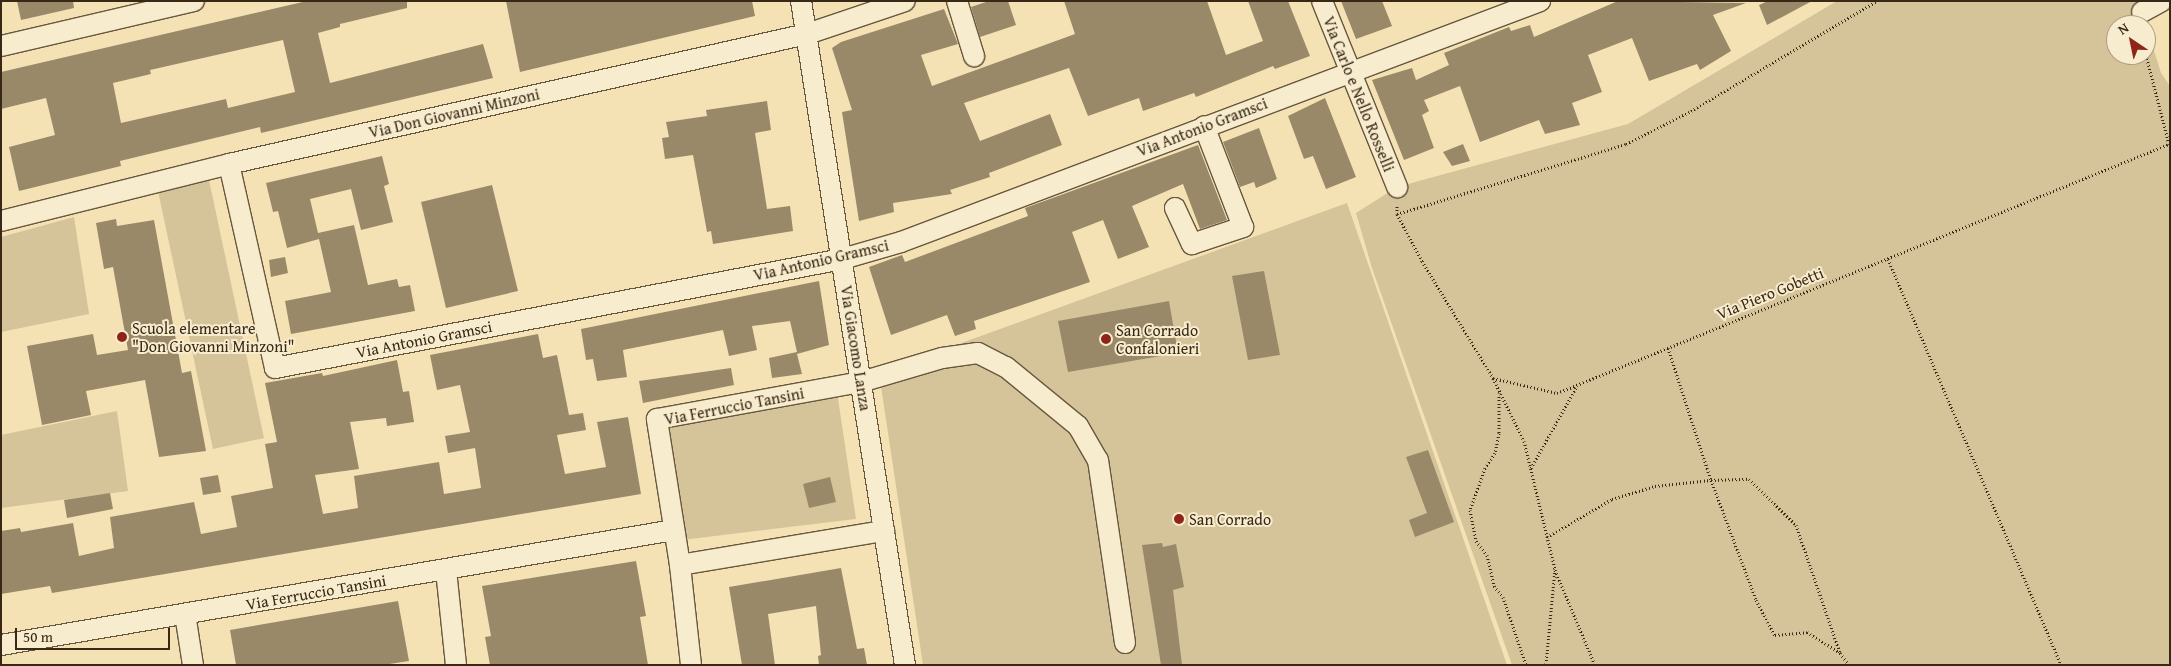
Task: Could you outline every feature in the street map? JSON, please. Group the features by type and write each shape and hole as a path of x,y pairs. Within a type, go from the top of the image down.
{"street":[{"path":"1,46 194,1"},
{"name":"Via Giacomo Lanza","path":"802,1 905,665"},
{"name":"Via Don Giovanni Minzoni","path":"1,221 229,164 807,34 905,1"},
{"path":"957,1 974,56"},
{"name":"Via Carlo e Nello Rosselli","path":"1322,1 1397,187"},
{"name":"Via Antonio Gramsci","path":"229,164 275,368 842,259 901,242 1204,126 1540,1"},
{"path":"2142,12 2162,1"},
{"path":"1175,208 1192,244 1243,227 1204,126"},
{"path":"861,382 942,358 978,353 1006,367 1078,426 1098,460 1125,643"},
{"name":"Via Ferruccio Tansini","path":"691,665 680,565 657,419 861,382"},
{"name":"Via Ferruccio Tansini","path":"1,646 674,530"},
{"path":"680,565 884,531"},
{"path":"446,570 456,665"},
{"path":"185,614 193,665"}],"path":[{"path":"1397,214 1626,144 1692,111 1877,1"},
{"name":"Via Piero Gobetti","path":"1493,378 1557,393 2169,145 2149,65"},
{"path":"1397,187 1397,214 1493,378 1524,441 1555,569 1595,665"},
{"path":"1888,258 2061,665"},
{"path":"1668,348 1712,480 1756,600 1775,635 1807,632 1840,653"},
{"path":"1531,468 1577,385"},
{"path":"1499,390 1499,434 1495,453 1485,468 1470,510 1476,541 1487,555 1494,586 1503,597 1526,665"},
{"path":"1547,537 1612,499 1655,486 1749,478 1796,525 1840,653 1849,665"},
{"path":"1546,665 1555,569"}],"shaded area":[{"path":"1837,1 2136,1 2143,15 2106,15 2106,65 2156,65 2156,57 2161,73 2170,86 2170,665 1512,665 1372,268 1356,213 1397,187 1628,124"},
{"path":"209,180 264,438 213,449 158,191"},
{"name":"San Corrado","path":"1347,203 1507,665 923,665 879,373"},
{"path":"74,217 89,314 1,332 1,237"},
{"path":"837,392 856,519 682,540 664,424"},
{"path":"117,411 128,491 1,508 1,435"}],"building":[{"path":"17,1 73,1 74,8 21,20"},
{"path":"307,1 407,1 407,8 340,24 340,27 318,33 330,83 483,44 493,78 261,133 260,127 120,161 121,166 19,191 9,147 55,135 46,98 1,109 1,72","holes":["283,40 295,92 228,108 226,99 121,123 113,83 151,74 150,70"]},
{"path":"506,1 752,1 755,16 520,72"},
{"path":"989,1 1008,1 1016,25 980,37 971,7"},
{"path":"1064,1 1207,1 1226,55 1263,41 1248,1 1288,1 1310,56 1275,69 1273,66 1196,97 1194,93 1143,111 1139,98 1088,116 1069,68 964,103 980,141 1050,114 1062,145 989,173 990,177 950,190 952,194 893,203 894,212 859,221 842,112 852,110 832,48 841,42 944,9 958,44 921,55 932,86 1075,34"},
{"path":"1341,1 1382,1 1392,26 1356,39"},
{"path":"1618,1 1746,3 1713,15 1731,51 1700,70 1697,64 1649,81 1632,38 1588,55 1602,92 1572,103 1580,125 1545,134 1539,120 1480,142 1460,86 1424,100 1429,111 1422,115 1434,148 1404,160 1372,80 1412,68 1416,80 1449,65 1444,53 1509,27 1511,31 1530,25 1534,37"},
{"path":"1768,1 1812,1 1767,25 1759,5"},
{"path":"1325,98 1356,177 1326,189 1313,156 1304,159 1288,116"},
{"path":"767,101 771,130 755,133 767,209 790,206 793,231 713,244 711,231 707,232 693,155 665,159 662,138 669,137 666,122 707,116 706,110"},
{"path":"1259,128 1277,179 1256,188 1254,182 1240,187 1223,142"},
{"path":"1463,144 1470,161 1452,166 1443,152"},
{"path":"1198,145 1227,220 1200,229 1183,184 1132,206 1149,247 1118,259 1103,220 1072,232 1090,282 974,321 976,329 955,336 947,315 891,335 869,267 902,255 905,262 1028,216 1025,208"},
{"path":"382,156 389,184 384,186 393,222 361,230 351,189 310,199 318,233 354,225 368,285 397,279 399,287 410,285 415,311 291,334 285,301 331,292 319,239 287,248 278,211 273,212 266,183"},
{"path":"492,185 518,291 446,308 421,202"},
{"path":"116,219 117,226 154,220 182,373 191,371 206,451 159,457 145,380 86,391 91,415 42,425 27,346 93,334 97,355 128,350 113,267 104,269 96,223"},
{"path":"285,257 288,273 271,277 269,260"},
{"path":"1264,271 1280,355 1248,360 1232,276"},
{"path":"819,281 829,345 797,354 802,374 772,378 769,358 797,352 790,321 752,326 757,350 729,356 723,330 623,350 627,377 597,381 593,359 586,360 581,329"},
{"name":"San Corrado Confalonieri","path":"1169,301 1178,353 1068,372 1058,321"},
{"path":"538,334 543,358 557,355 569,415 583,413 586,430 557,435 565,474 606,467 597,422 628,417 641,494 52,593 50,586 1,594 1,531 20,528 21,532 73,523 79,556 114,548 110,517 194,502 201,534 237,527 231,496 273,488 265,444 277,442 265,383 322,373 323,376 397,360 403,392 409,391 414,422 387,426 386,418 350,422 359,469 315,475 323,514 358,508 354,476 439,462 444,494 481,488 475,448 448,453 445,436 470,432 460,385 437,390 430,355"},
{"path":"731,368 734,385 643,403 639,381"},
{"path":"1428,450 1454,522 1415,537 1409,520 1427,513 1406,457"},
{"path":"218,475 221,492 203,495 200,478"},
{"path":"830,477 836,502 809,508 803,484"},
{"path":"110,493 113,509 67,518 64,500"},
{"path":"1162,543 1163,547 1176,544 1184,587 1173,590 1182,665 1161,665 1142,545"},
{"path":"636,561 646,616 640,617 648,665 490,665 485,637 491,636 482,586"},
{"path":"841,568 857,649 864,648 867,665 819,665 818,656 821,655 816,606 768,614 775,665 742,665 729,587"},
{"path":"398,601 409,661 383,665 236,665 230,630"}],"place":[{"name":"Scuola elementare \"Don Giovanni Minzoni\"","path":"122,337"},
{"name":"San Corrado Confalonieri","path":"1106,339"},
{"name":"San Corrado","path":"1179,519"}]}
